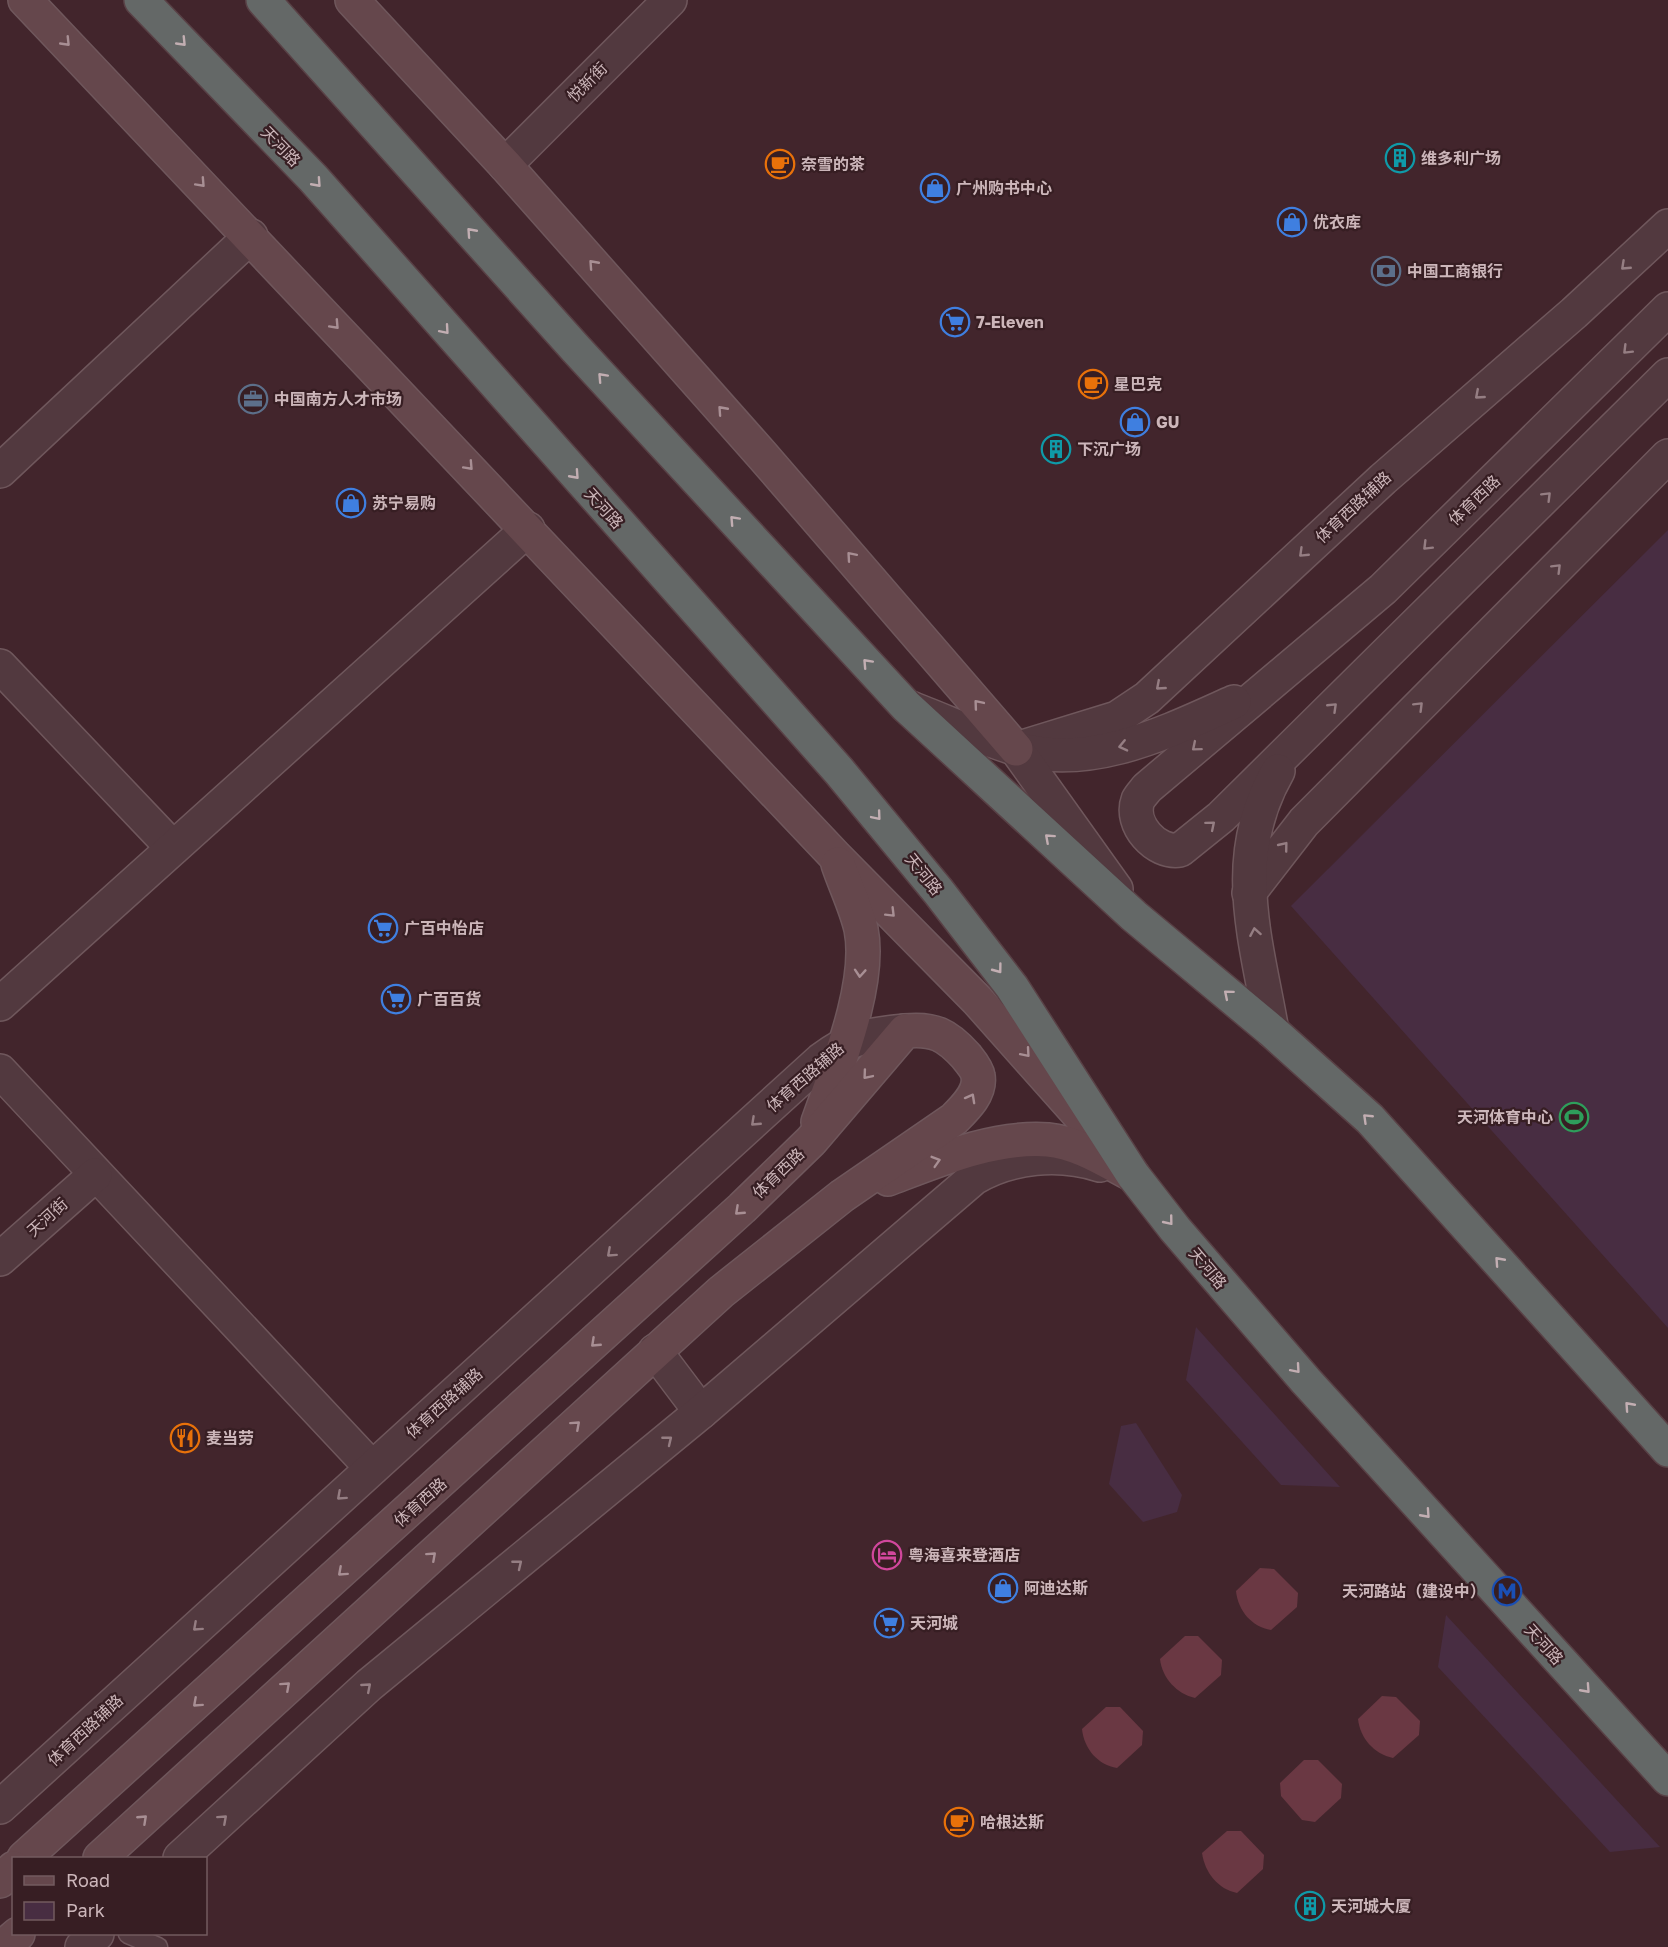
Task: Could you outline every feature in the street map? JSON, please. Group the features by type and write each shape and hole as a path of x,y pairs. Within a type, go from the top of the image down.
{"highway":[{"name":"天河路","path":"141,0 313,178 839,771 938,891 1012,987 1133,1175 1299,1372 1668,1779"},
{"path":"263,0 576,349 906,706 1134,915 1272,1031 1370,1119 1668,1450"}],"main road":[{"path":"25,0 251,236 835,856 977,1000 1133,1175"},
{"path":"352,0 505,165 900,611 1016,749"},
{"path":"811,1141 846,1041 856,1007 861,974 861,930 835,856"},
{"path":"101,1857 721,1292 842,1196 954,1119 969,1105 976,1091 978,1076 971,1062 954,1042 941,1033 925,1029 905,1031"},
{"name":"体育西路","path":"25,1857 509,1422 811,1141 905,1031"},
{"path":"842,1196 928,1164 1004,1143 1048,1140 1093,1153 1133,1175"},
{"path":"0,1881 12,1870"},
{"path":"3,1947 17,1935"}],"street":[{"name":"悦新街","path":"505,165 670,0"},
{"name":"体育西路辅路","path":"1016,749 1117,718 1147,698 1405,458 1574,313 1668,226"},
{"path":"0,471 251,236"},
{"name":"体育西路","path":"1292,748 1221,817 1180,850 1173,852 1161,847 1144,834 1138,820 1138,801 1147,788 1383,589 1668,309"},
{"path":"1272,1031 1248,893 1252,833 1266,792 1292,748 1668,375"},
{"path":"1248,893 1304,822 1668,456"},
{"path":"0,1004 528,529"},
{"path":"1,670 173,848"},
{"path":"906,706 1016,749 1061,755 1126,746 1172,729 1274,683"},
{"path":"1016,749 1134,915"},
{"name":"体育西路辅路","path":"0,1807 821,1060 846,1041 872,1034 905,1031"},
{"path":"0,1071 372,1468"},
{"path":"181,1857 369,1685 701,1412 955,1194 994,1166 1032,1159 1058,1158 1088,1161 1133,1175"},
{"name":"天河街","path":"0,1259 95,1175"},
{"path":"655,1351 701,1412"},
{"path":"82,1947 96,1935"}],"lane":[{"path":"130,1935 158,1947"}],"green space":[{"name":"天河体育中心","path":"1668,530 1668,1328 1291,906"},
{"path":"1196,1327 1340,1487 1281,1485 1186,1380"},
{"path":"1136,1423 1182,1495 1177,1512 1143,1522 1109,1484 1121,1426"},
{"path":"1446,1615 1660,1847 1610,1852 1438,1667"}],"shaded area":[{"path":"1260,1568 1274,1569 1298,1593 1297,1607 1271,1630 1252,1622 1243,1611 1237,1598 1236,1591"},
{"path":"1185,1636 1198,1636 1222,1660 1221,1675 1195,1698 1182,1693 1171,1684 1161,1666 1160,1659"},
{"path":"1382,1696 1396,1697 1420,1721 1419,1735 1393,1758 1374,1749 1365,1739 1359,1726 1358,1719"},
{"path":"1106,1707 1120,1707 1143,1731 1142,1745 1117,1768 1098,1760 1089,1749 1083,1736 1082,1729"},
{"path":"1304,1760 1318,1760 1342,1784 1341,1798 1315,1822 1302,1820 1281,1796 1280,1783"},
{"path":"1227,1831 1241,1831 1264,1855 1263,1869 1237,1893 1224,1888 1213,1879 1202,1853"}],"place":[{"name":"维多利广场","path":"1400,158"},
{"name":"奈雪的茶","path":"780,164"},
{"name":"广州购书中心","path":"935,188"},
{"name":"优衣库","path":"1292,222"},
{"name":"中国工商银行","path":"1386,271"},
{"name":"7-Eleven","path":"955,322"},
{"name":"星巴克","path":"1093,384"},
{"name":"中国南方人才市场","path":"253,399"},
{"name":"GU","path":"1135,422"},
{"name":"下沉广场","path":"1056,449"},
{"name":"苏宁易购","path":"351,503"},
{"name":"广百中怡店","path":"383,928"},
{"name":"广百百货","path":"396,999"},
{"name":"天河体育中心","path":"1574,1117"},
{"name":"麦当劳","path":"185,1438"},
{"name":"粤海喜来登酒店","path":"887,1555"},
{"name":"阿迪达斯","path":"1003,1588"},
{"name":"天河路站（建设中）","path":"1507,1591"},
{"name":"天河城","path":"889,1623"},
{"name":"哈根达斯","path":"959,1822"},
{"name":"天河城大厦","path":"1310,1906"}]}
